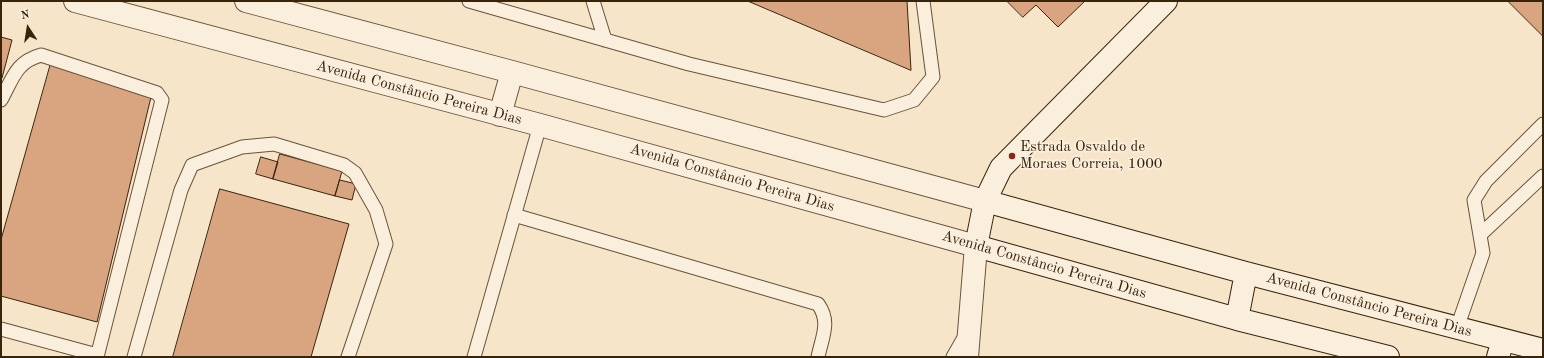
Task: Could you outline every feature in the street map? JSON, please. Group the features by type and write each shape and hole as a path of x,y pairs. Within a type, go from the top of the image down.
{"street":[{"name":"Avenida Constâncio Pereira Dias","path":"75,1 500,114 1237,319 1388,357"},
{"name":"Avenida Constâncio Pereira Dias","path":"246,1 512,72 1246,273 1457,328 1500,348 1543,350"},
{"path":"967,357 976,246 984,201 1001,168 1166,1"},
{"path":"500,114 512,72"},
{"path":"1237,319 1246,273"}],"lane":[{"path":"469,1 689,64 884,110 914,100 933,77 923,1"},
{"path":"593,1 605,40"},
{"path":"1,100 21,64 28,58 41,54 157,93 162,100 97,356 1,329"},
{"path":"1457,328 1483,253 1481,234 1474,200 1486,181 1543,124"},
{"path":"474,357 540,125"},
{"path":"134,357 181,190 192,165 242,147 274,144 344,166 355,173 376,210 386,244 348,357"},
{"path":"1481,234 1543,176"},
{"path":"514,215 818,304 824,313 826,322 818,357"},
{"path":"953,357 968,331"}],"building":[{"path":"748,1 907,1 911,70"},
{"path":"1007,1 1085,1 1058,27 1036,5 1023,17"},
{"path":"1508,1 1543,1 1543,36"},
{"path":"1,37 12,40 2,78 1,78"},
{"path":"51,63 151,97 97,322 1,296 1,240"},
{"path":"280,154 342,171 335,196 273,179"},
{"path":"261,157 278,162 273,179 256,174"},
{"path":"340,180 356,184 352,200 335,196"},
{"path":"220,189 349,224 311,357 173,357"}],"place":[{"name":"Estrada Osvaldo de Moraes Correia, 1000","path":"1012,156"}]}
